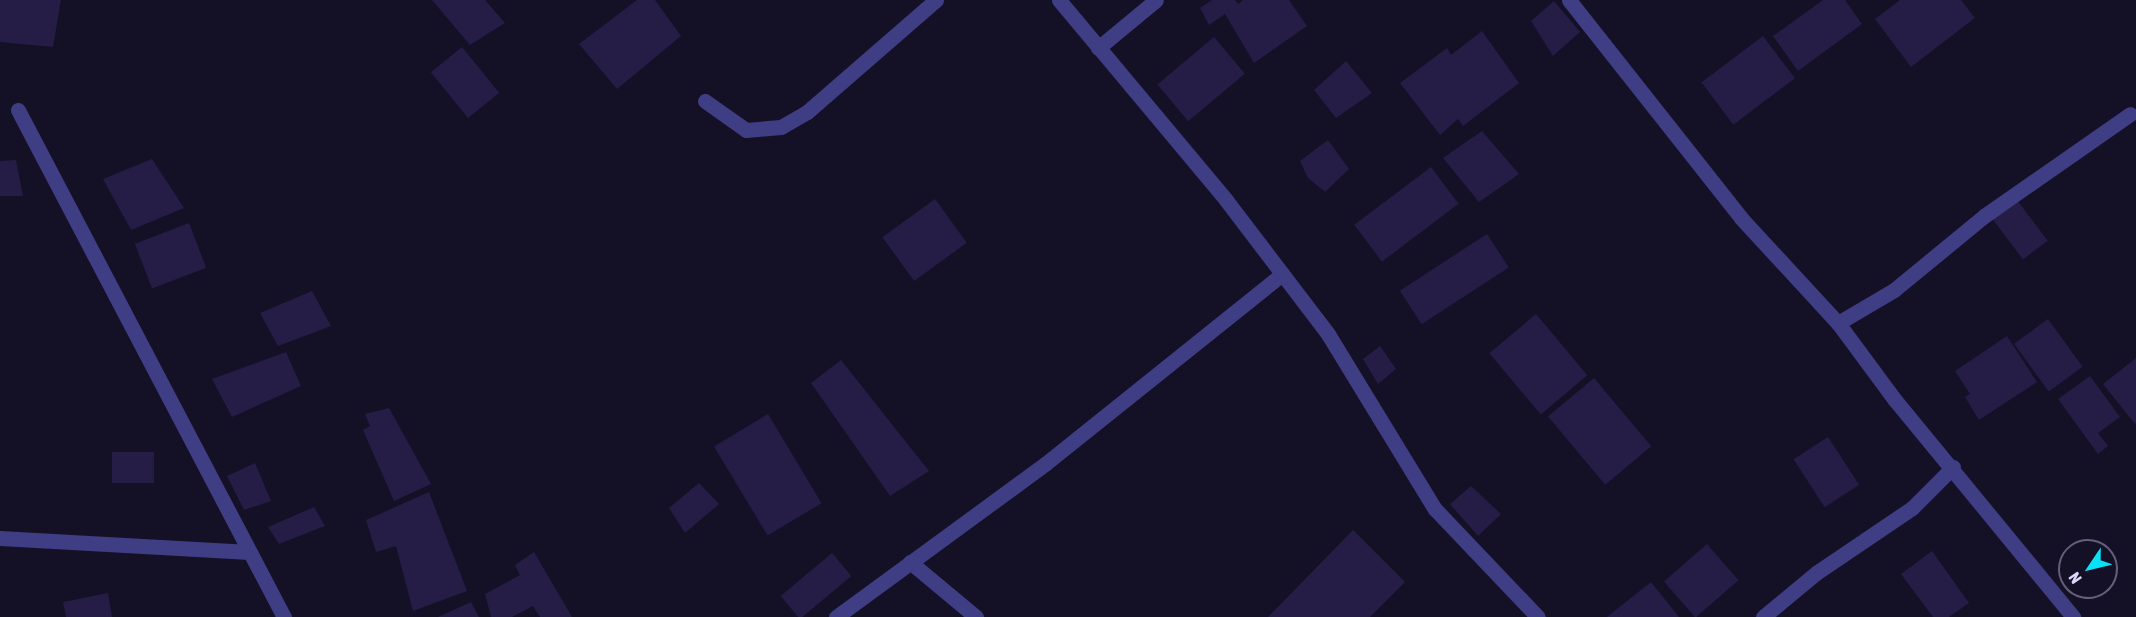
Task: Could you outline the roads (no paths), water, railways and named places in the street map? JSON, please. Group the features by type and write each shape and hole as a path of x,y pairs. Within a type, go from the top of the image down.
{"street":[{"path":"705,101 746,130 781,127 807,112 936,0"},
{"path":"1059,0 1226,200 1328,334 1435,508 1538,617"},
{"path":"1098,48 1156,0"},
{"path":"1575,2 1741,218 1838,323 1895,400 1953,467 2073,617"},
{"path":"18,110 284,617"},
{"path":"1838,323 1894,290 1984,216 2130,114"},
{"path":"836,617 1045,464 1282,274"},
{"path":"1763,617 1816,573 1912,508 1953,467"},
{"path":"0,538 250,552"},
{"path":"910,562 976,617"}]}
